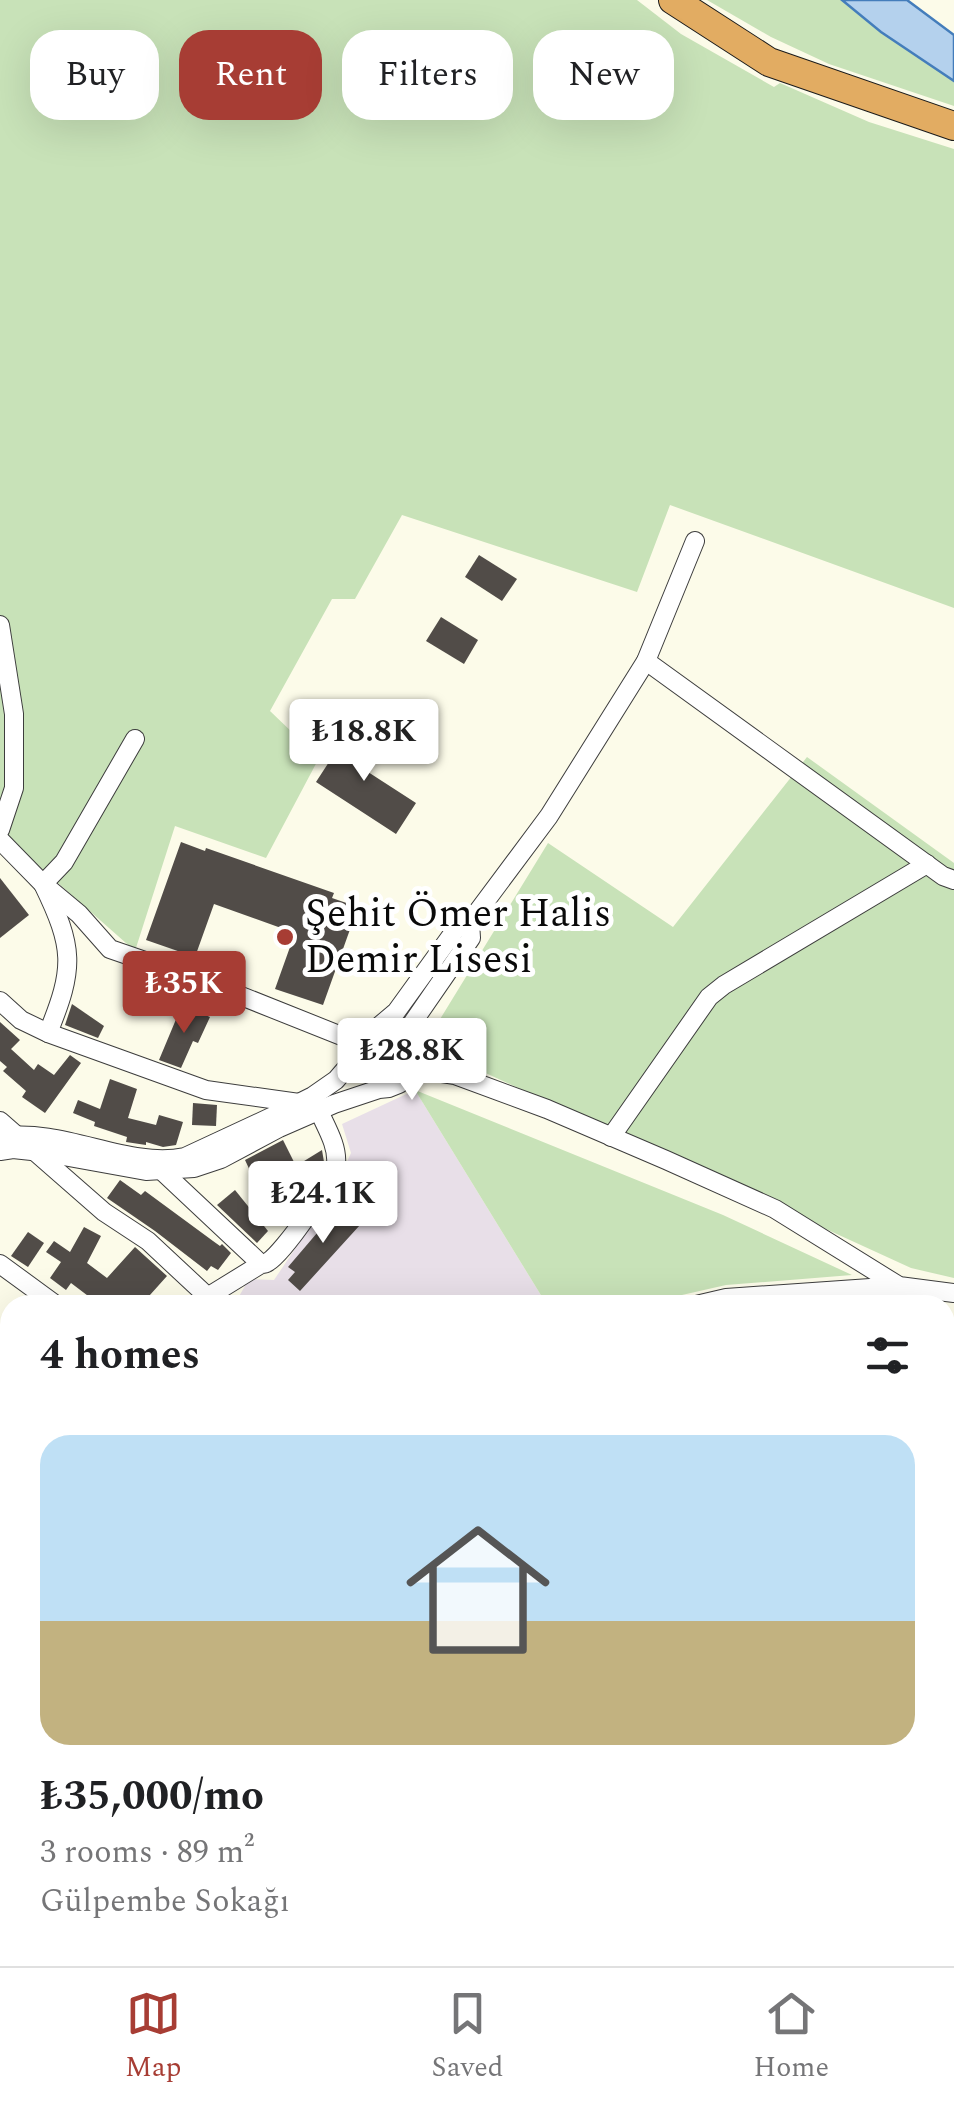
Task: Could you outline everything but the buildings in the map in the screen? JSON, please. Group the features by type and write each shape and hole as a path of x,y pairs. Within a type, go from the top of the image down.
{"highway":[{"path":"673,0 770,62 954,126"}],"street":[{"path":"7,1136 68,1140 137,1157 174,1159 299,1103 336,1080 362,1042 396,1012 456,930 470,922 550,816 646,661 695,541"},
{"path":"0,626 14,714 14,788 0,830"},
{"path":"646,661 954,880"},
{"path":"43,884 64,862 135,739"},
{"path":"0,840 79,914 110,949 362,1042 391,1032 399,1036 410,1059 547,1109 774,1209 899,1286"},
{"path":"611,1137 709,997 927,864"},
{"path":"43,884 57,913 68,970 63,996 48,1033"},
{"path":"0,1151 35,1151 146,1171 194,1168 221,1159 319,1111 398,1084 410,1059 414,1022 471,938 470,922"},
{"path":"0,1000 21,1020 48,1033 206,1090 299,1103"},
{"path":"362,1042 353,1062 361,1080 379,1089"},
{"path":"212,1295 268,1263 330,1183 336,1162 334,1145 319,1111"},
{"path":"0,1121 7,1136 35,1151 104,1212 148,1241 198,1295"},
{"path":"162,1171 261,1264"},
{"path":"0,1264 42,1295"},
{"path":"856,1295 899,1286 954,1293"}],"shaded area":[{"path":"415,1090 541,1295 240,1295 249,1279 274,1280 332,1194 351,1153 342,1124"}],"green space":[{"path":"0,0 637,0 681,34 774,87 780,83 869,122 954,149 954,608 670,505 637,592 402,515 355,599 332,599 270,711 319,758 266,858 175,826 135,951 7,838 0,845"},
{"path":"707,0 842,0 881,32 954,81 954,106 829,64 771,37"},
{"path":"807,757 954,863 954,1278 911,1268 455,1059 434,1029 548,843 673,927"},
{"path":"415,1090 723,1215 852,1275 726,1285 682,1295 541,1295"}],"water":[{"path":"842,0 907,0 954,35 954,81 881,32"}],"place":[{"name":"Şehit Ömer Halis Demir Lisesi","path":"285,937"}]}
